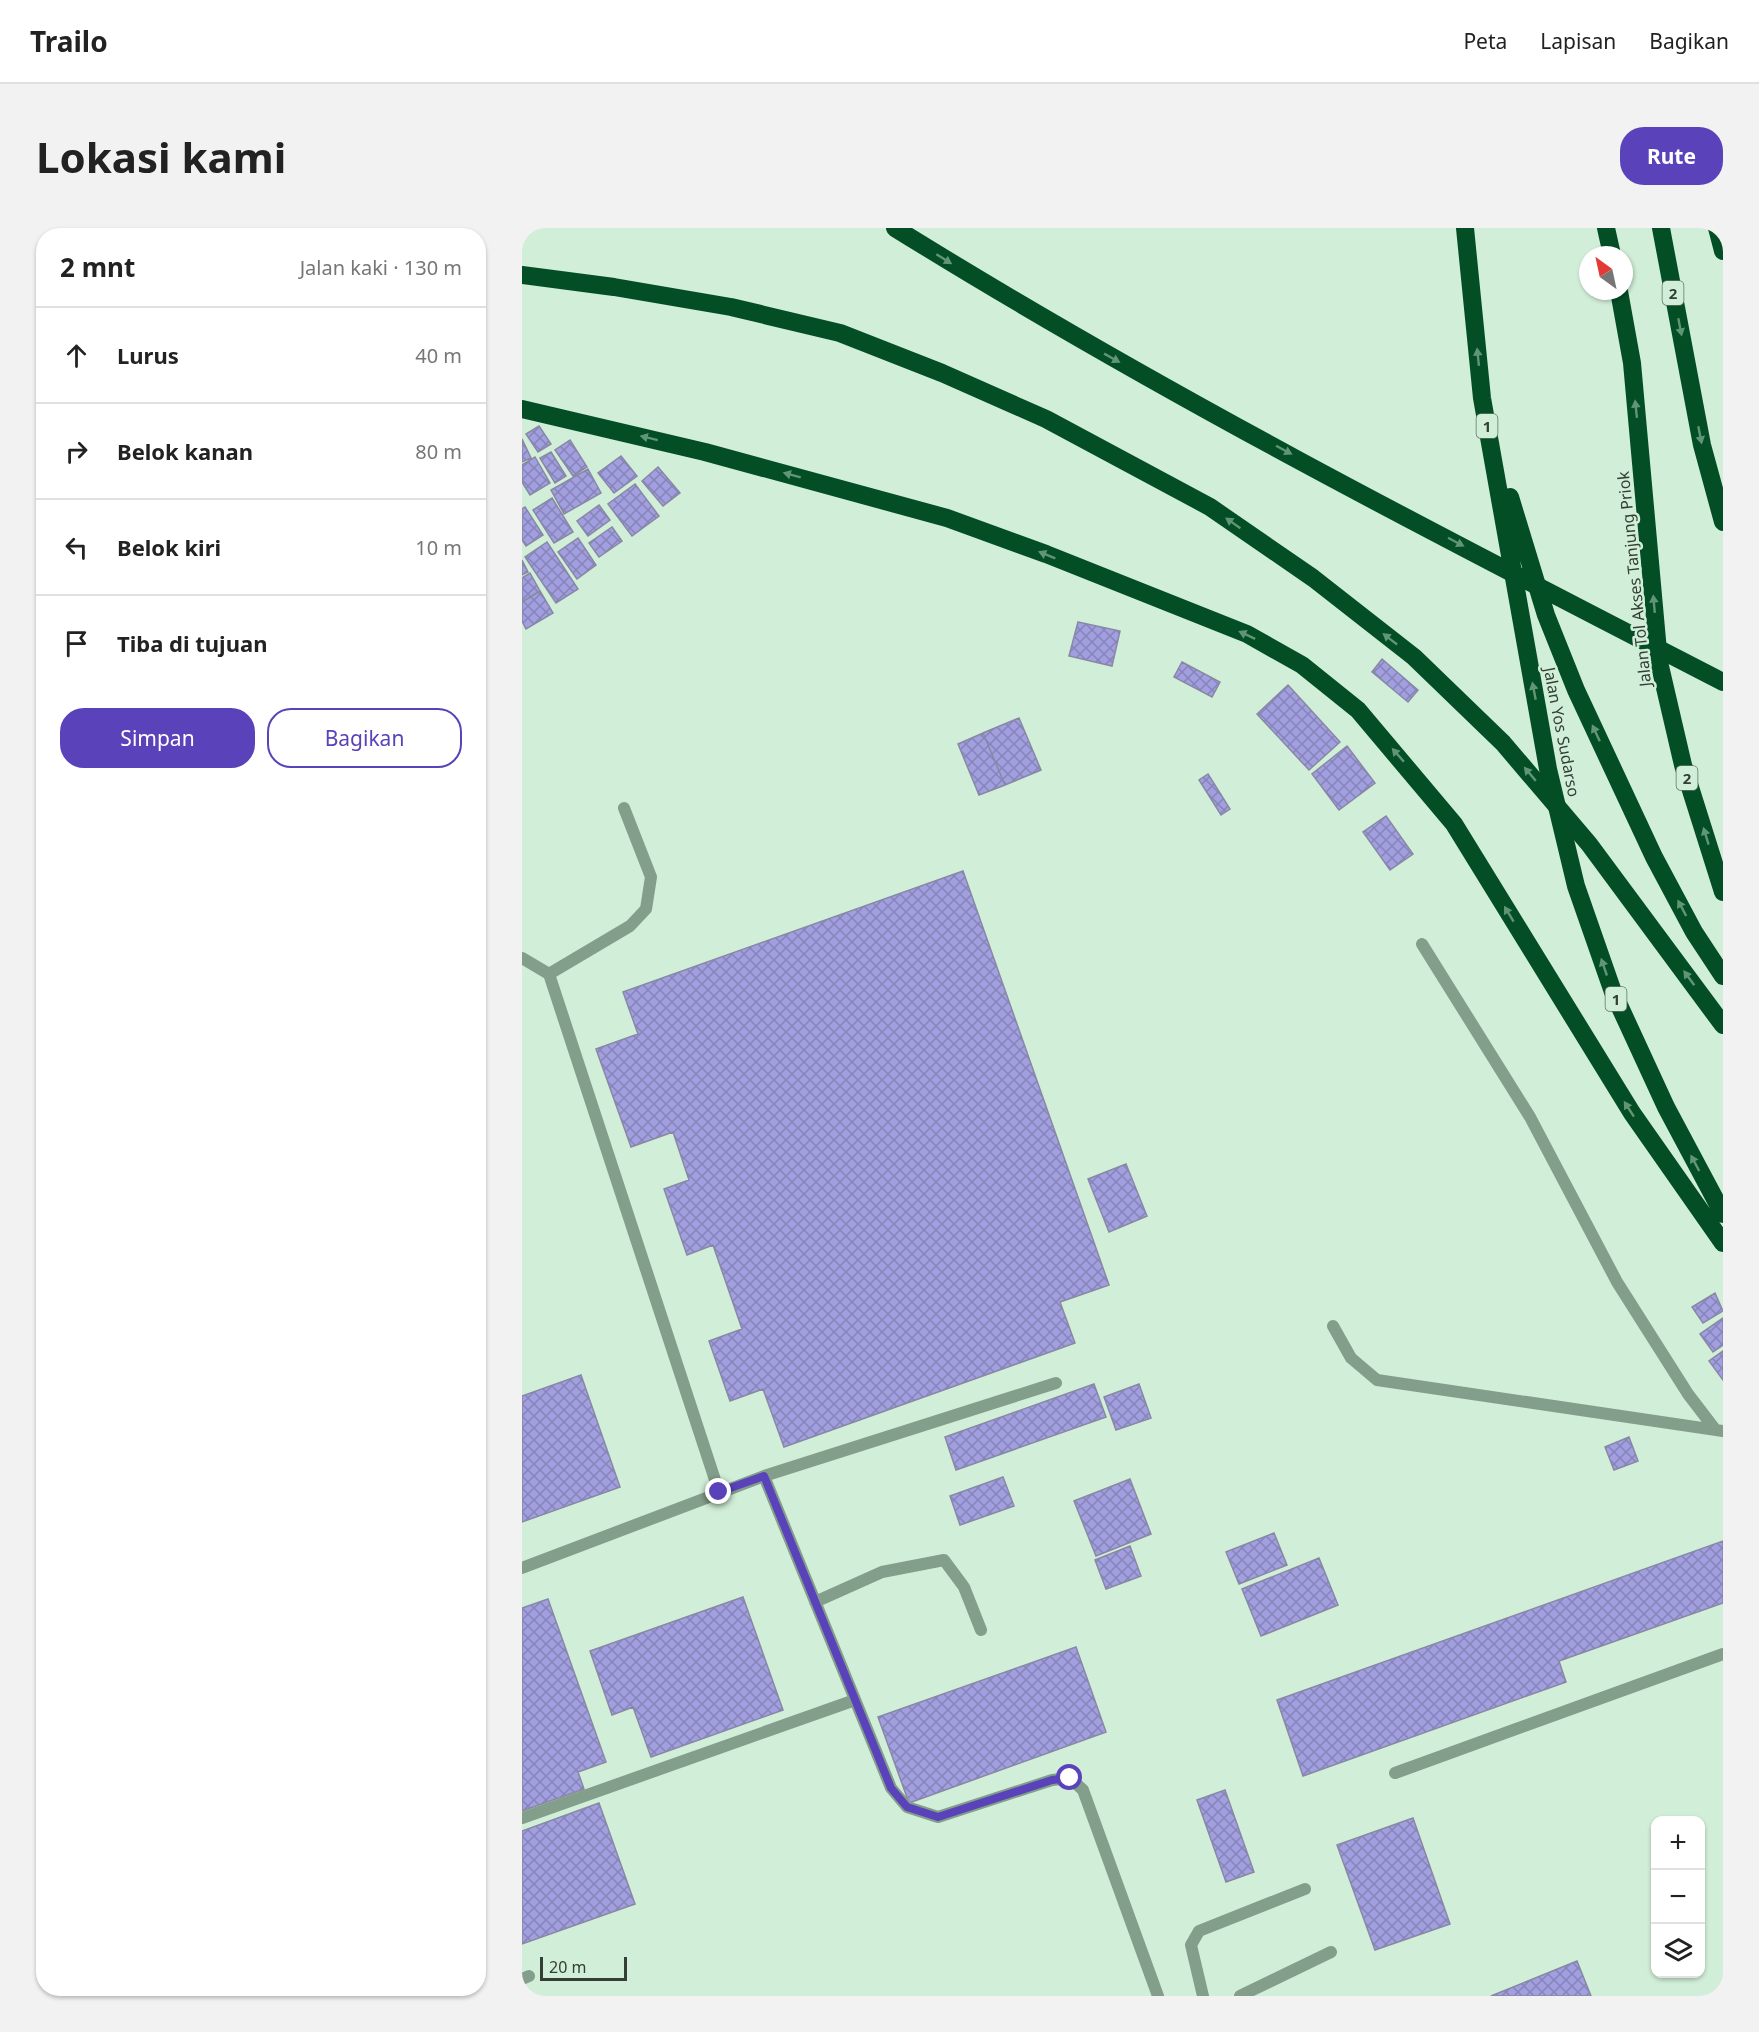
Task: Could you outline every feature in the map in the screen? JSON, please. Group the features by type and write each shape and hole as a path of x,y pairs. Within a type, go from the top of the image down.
{"highway":[{"path":"895,228 1015,302 1121,363 1723,682"},
{"name":"Jalan Yos Sudarso","path":"1465,228 1482,398 1548,769 1576,886 1612,992 1666,1107 1723,1214"},
{"path":"1606,228 1610,246"},
{"name":"2","path":"1661,228 1702,445 1723,522"},
{"path":"1717,228 1723,251"},
{"path":"522,275 614,287 731,307 840,333 1046,419 1210,507 1313,578 1414,657 1503,743 1589,844 1723,1025"},
{"name":"Jalan Tol Akses Tanjung Priok","path":"1621,300 1632,363 1659,662 1683,765 1723,892"},
{"path":"1482,398 1527,559 1561,656 1654,857 1694,932 1723,976"},
{"path":"522,409 705,452 947,518 1248,634 1302,665 1358,710 1454,824 1632,1113 1723,1243"}],"lane":[{"path":"549,974 630,926 646,909 651,877 624,808"},
{"path":"1422,944 1530,1117 1617,1282 1688,1394 1719,1430"},
{"path":"522,958 549,974 719,1492"},
{"path":"1333,1326 1351,1358 1377,1380 1719,1430"},
{"path":"522,1568 764,1476 1056,1383"},
{"path":"764,1476 891,1788 907,1807 938,1817 1052,1780 1070,1778 1083,1790 1158,1996"},
{"path":"815,1602 882,1572 944,1560 964,1587 981,1630"},
{"path":"1395,1773 1723,1654"},
{"path":"522,1818 855,1700"},
{"path":"1203,1996 1191,1945 1199,1931 1305,1889"},
{"path":"1240,1996 1331,1952"}],"building":[{"path":"539,426 551,444 538,452 526,434"},
{"path":"522,439 531,458 522,462"},
{"path":"570,440 587,467 573,476 555,450"},
{"path":"551,452 566,476 555,483 540,458"},
{"path":"621,456 637,476 614,493 598,473"},
{"path":"535,457 550,483 530,495 522,482 522,465"},
{"path":"658,467 680,493 663,506 642,481"},
{"path":"588,469 601,493 564,514 551,490"},
{"path":"635,484 659,516 632,536 608,504"},
{"path":"552,498 573,532 554,543 533,510"},
{"path":"599,505 610,520 588,536 577,521"},
{"path":"525,507 543,535 526,546 522,540 522,509"},
{"path":"612,527 622,541 599,557 589,543"},
{"path":"578,538 596,565 577,579 558,552"},
{"path":"547,542 578,589 556,603 525,557"},
{"path":"522,560 528,572 522,575"},
{"path":"530,573 540,591 522,602 522,578"},
{"path":"540,591 553,613 526,629 522,621 522,602"},
{"path":"1078,622 1120,631 1112,666 1069,656"},
{"path":"1382,659 1418,690 1408,702 1372,672"},
{"path":"1182,662 1220,682 1212,697 1174,677"},
{"path":"1288,685 1340,742 1309,770 1257,714"},
{"path":"1019,718 1041,770 1005,785 983,733"},
{"path":"983,733 1005,785 979,795 958,744"},
{"path":"1347,746 1375,783 1339,810 1312,774"},
{"path":"1208,774 1230,809 1221,815 1199,780"},
{"path":"1386,816 1413,854 1390,870 1363,832"},
{"path":"963,871 1109,1285 1060,1302 1075,1343 784,1447 763,1389 730,1401 709,1341 742,1329 713,1245 687,1255 664,1189 689,1180 673,1132 631,1147 596,1049 638,1034 623,992"},
{"path":"1126,1164 1147,1216 1109,1232 1088,1179"},
{"path":"1715,1293 1723,1311 1703,1323 1692,1307"},
{"path":"1723,1318 1723,1345 1713,1352 1700,1334"},
{"path":"1723,1351 1723,1380 1709,1361"},
{"path":"581,1375 620,1487 522,1522 522,1396"},
{"path":"1094,1384 1106,1417 956,1470 945,1437"},
{"path":"1139,1384 1151,1418 1116,1430 1104,1397"},
{"path":"1629,1437 1638,1461 1614,1470 1605,1447"},
{"path":"1003,1477 1014,1506 960,1525 950,1496"},
{"path":"1130,1479 1151,1534 1096,1556 1074,1501"},
{"path":"1274,1533 1287,1565 1239,1584 1226,1552"},
{"path":"1723,1541 1723,1603 1559,1661 1566,1682 1303,1776 1277,1700"},
{"path":"1130,1546 1141,1576 1106,1589 1095,1560"},
{"path":"1319,1558 1338,1605 1261,1636 1242,1589"},
{"path":"743,1597 783,1710 651,1757 633,1707 612,1715 590,1651"},
{"path":"548,1599 606,1762 578,1772 584,1789 522,1811 522,1608"},
{"path":"1076,1647 1106,1732 909,1803 878,1717"},
{"path":"1225,1790 1254,1872 1226,1882 1197,1800"},
{"path":"599,1803 635,1904 522,1944 522,1831"},
{"path":"1413,1818 1450,1924 1375,1950 1337,1845"},
{"path":"1577,1961 1591,1996 1491,1996"}],"route":[{"path":"719,1492 764,1476 891,1788 907,1807 938,1817 1052,1780 1070,1778"}]}
